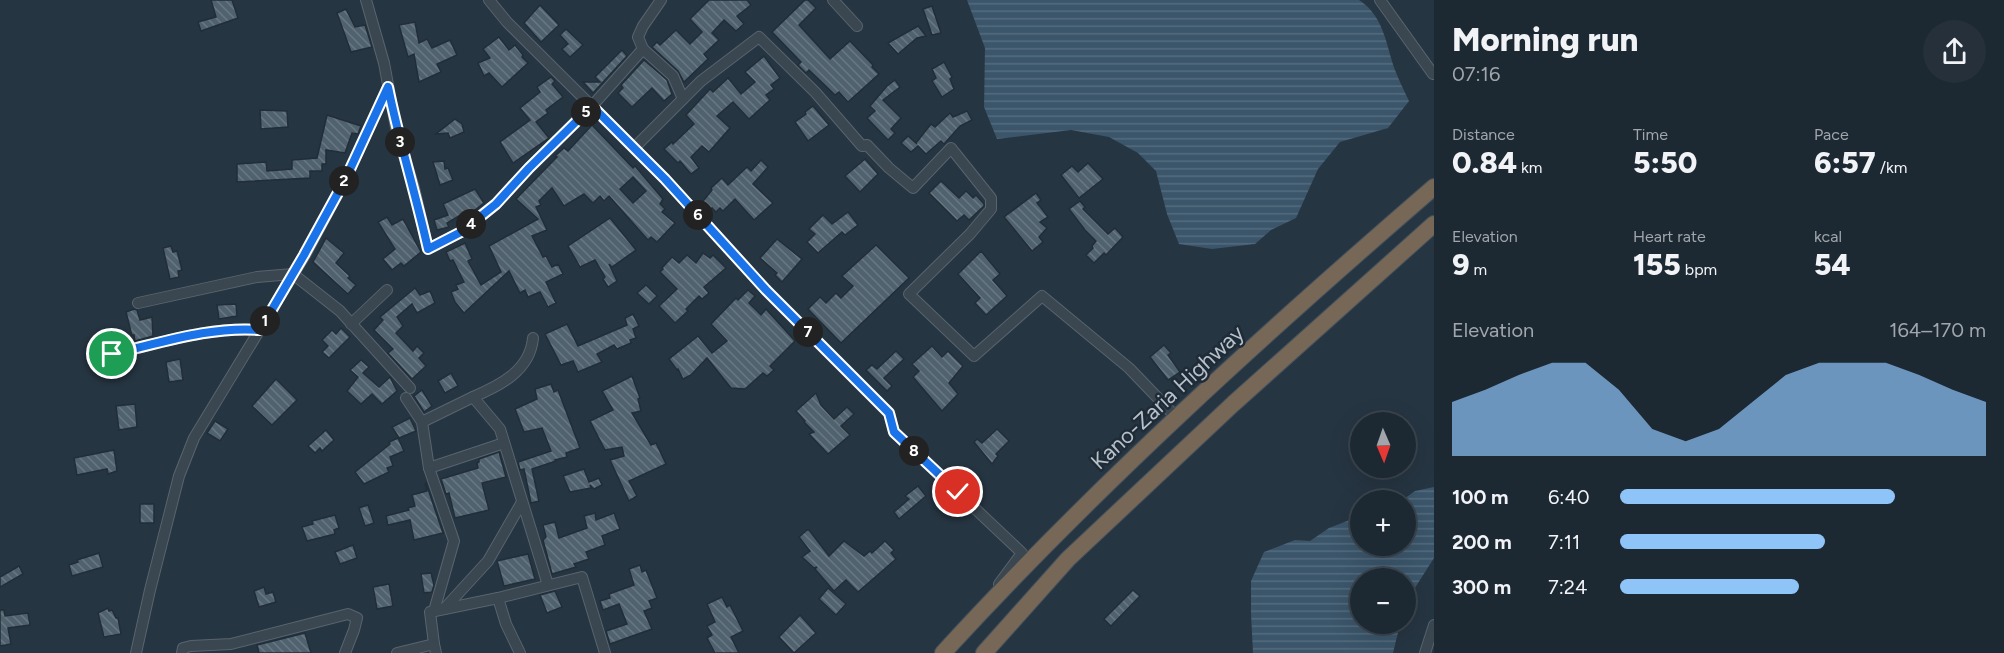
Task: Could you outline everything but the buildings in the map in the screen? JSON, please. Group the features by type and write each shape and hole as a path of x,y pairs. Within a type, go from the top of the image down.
{"highway":[{"name":"Kano-Zaria Highway","path":"943,653 973,620 1177,418 1245,354 1434,186"},
{"path":"984,653 1068,559 1233,404 1434,224"}],"street":[{"path":"366,0 397,133 414,188 428,249 461,232 496,204 592,106 643,49"},
{"path":"489,0 507,22 665,179 766,290 889,413 894,432 1022,553 973,620"},
{"path":"661,0 643,26 639,37 643,49 673,76 683,99"},
{"path":"833,0 857,26"},
{"path":"1380,0 1432,74"},
{"path":"634,148 701,81 759,37 815,92 862,146 867,145 912,188 951,148 991,198 991,209 970,234 909,294 974,356 1042,296 1129,368 1177,418"},
{"path":"136,653 183,466 194,438 293,274 345,180 388,87"},
{"path":"138,303 257,277 293,274 340,311 408,393 422,422 429,468 454,541 439,610"},
{"path":"351,324 387,290"},
{"path":"112,354 212,331 240,328 260,330"},
{"path":"422,422 500,385 513,374 532,351 533,338"},
{"path":"473,397 500,429 548,585"},
{"path":"429,468 504,443"},
{"path":"439,610 488,561 522,502"},
{"path":"397,653 435,648 430,612 582,577 605,653"},
{"path":"498,598 506,624 520,653"},
{"path":"182,653 183,648 191,646 231,644 348,614 357,618 345,653"},
{"path":"1425,653 1434,625"}],"water":[{"path":"967,0 1359,0 1374,14 1379,23 1395,70 1409,101 1388,128 1340,142 1318,169 1296,218 1271,230 1255,244 1212,249 1179,244 1167,214 1156,171 1138,153 1109,137 1071,130 997,139 984,107 985,48"},
{"path":"1434,487 1434,558 1416,586 1416,568 1350,568 1350,634 1398,634 1393,653 1253,653 1251,581 1264,552 1295,540 1310,541 1329,528 1350,520 1350,556 1416,556 1416,491"}],"route":[{"path":"112,354 212,331 240,328 260,330 345,180 388,87 397,133 414,188 428,249 461,232 496,204 592,106 665,179 766,290 889,413 894,432 958,492"}]}
